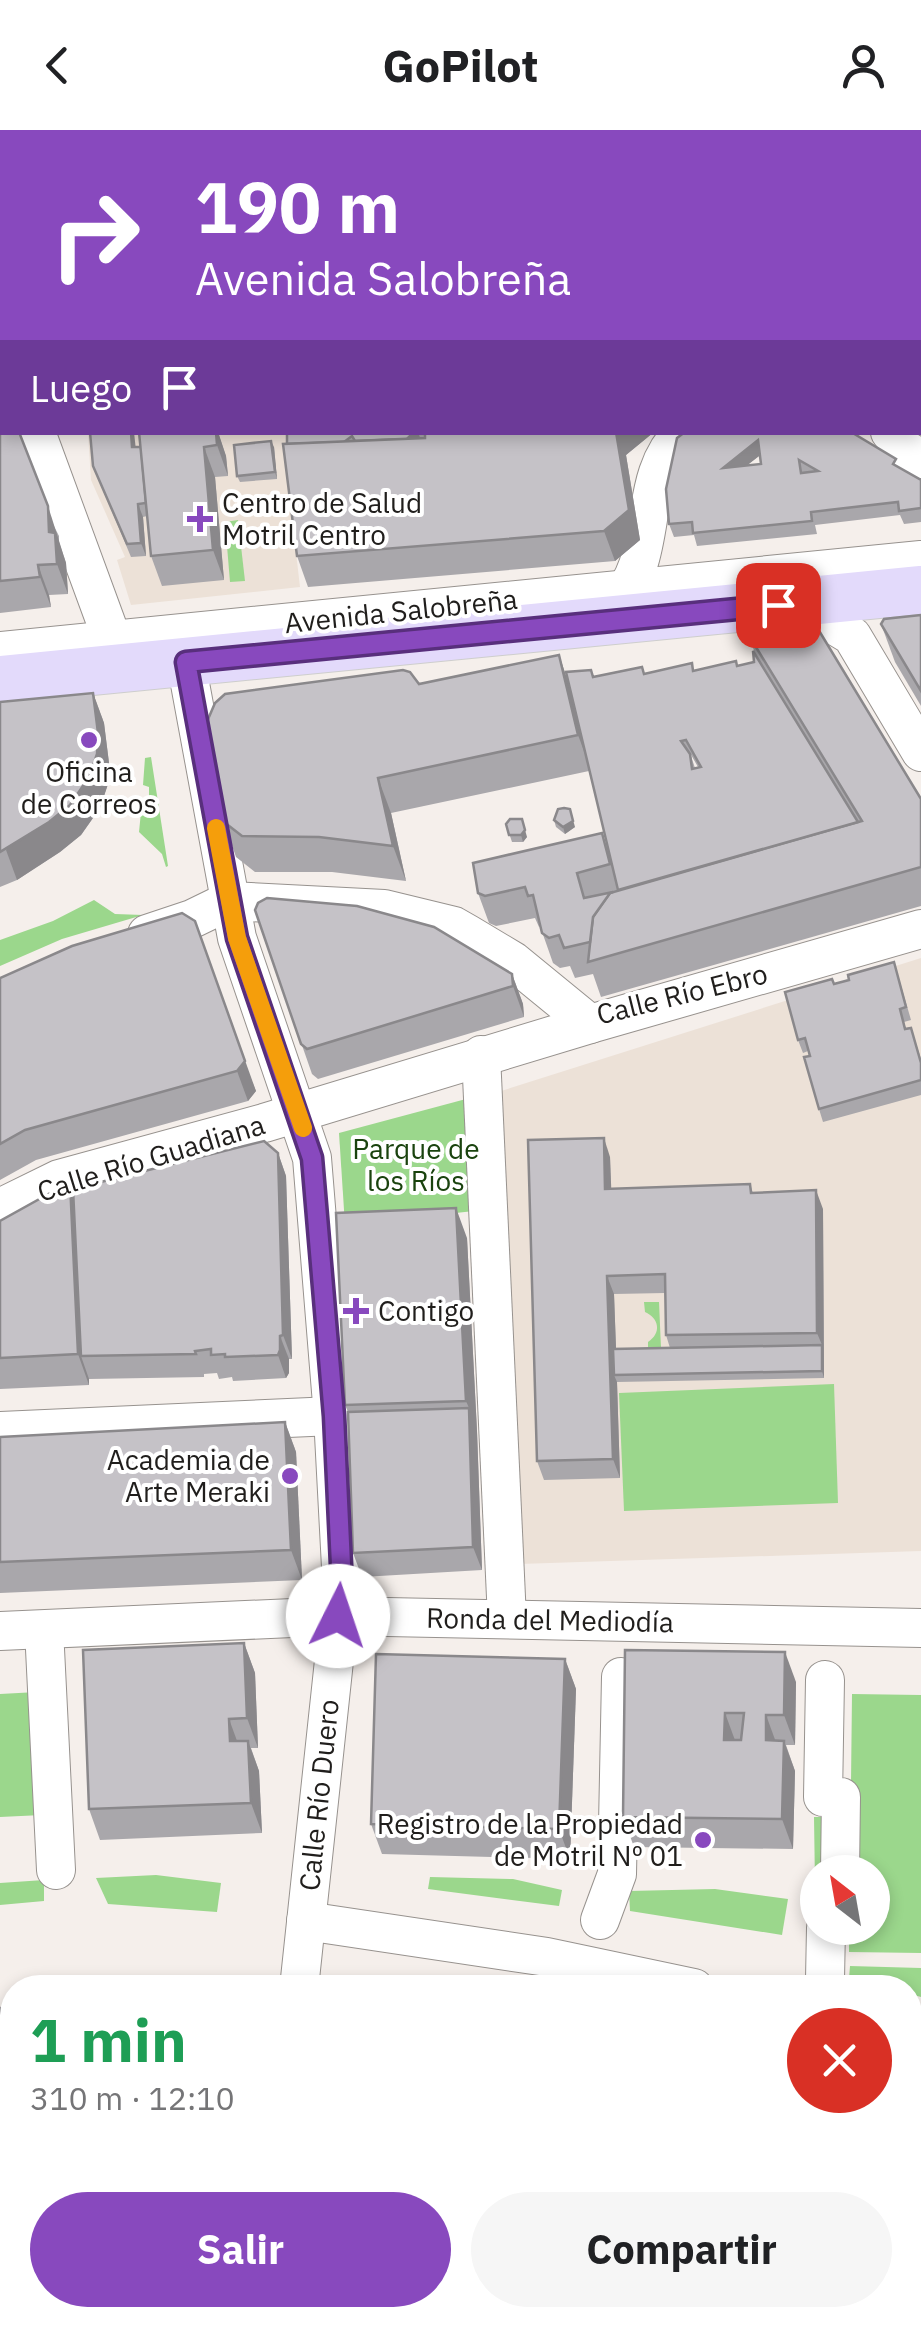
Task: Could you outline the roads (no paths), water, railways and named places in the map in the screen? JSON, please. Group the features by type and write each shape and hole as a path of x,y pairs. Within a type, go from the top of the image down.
{"main road":[{"name":"Avenida Salobreña","path":"0,680 117,654 186,662 921,590"}],"street":[{"path":"37,435 117,654"},
{"path":"594,623 630,590 648,532 652,487 667,448 680,435"},
{"path":"892,435 902,448 921,459"},
{"name":"Avenida Salobreña","path":"0,651 117,654 630,590 921,560"},
{"path":"810,601 819,616 852,636 921,752"},
{"name":"Calle Río Duero","path":"186,662 237,938 312,1158 334,1416 342,1586 300,1975"},
{"path":"119,943 192,920 229,900"},
{"name":"Calle Río Ebro","path":"229,900 384,909 454,926 513,961 590,1024 921,930"},
{"name":"Calle Río Guadiana","path":"0,1208 59,1180 298,1113 590,1024"},
{"path":"481,1055 507,1619"},
{"path":"0,1431 334,1416"},
{"name":"Ronda del Mediodía","path":"0,1631 338,1616 921,1628"},
{"path":"45,1650 56,1870"},
{"path":"600,1920 617,1874 621,1677"},
{"path":"826,1680 823,1796 842,1797 840,1855"},
{"path":"306,1921 630,1975"},
{"path":"825,1975 826,1945"}],"place":[{"name":"Centro de Salud Motril Centro","path":"200,519"},
{"name":"Oficina de Correos","path":"89,740"},
{"name":"Contigo","path":"356,1311"},
{"name":"Academia de Arte Meraki","path":"290,1476"},
{"name":"Registro de la Propiedad de Motril Nº 01","path":"703,1840"}],"park label":[{"name":"Parque de los Ríos","path":"416,1165"}]}
